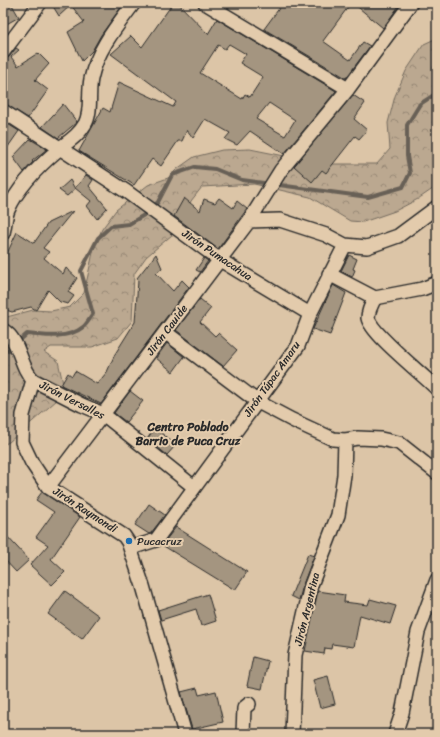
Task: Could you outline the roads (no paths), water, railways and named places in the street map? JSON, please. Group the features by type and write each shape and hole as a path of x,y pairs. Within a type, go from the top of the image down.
{"street":[{"path":"3,52 40,3"},
{"path":"3,233 5,210 18,193 60,149 74,139 86,123 91,81 95,64 107,41 134,3"},
{"path":"205,3 348,89"},
{"name":"Jirón Cauide","path":"48,487 249,221 281,170 348,89 411,3"},
{"name":"Jirón Pumacahua","path":"3,111 127,192 220,260 310,314"},
{"path":"249,221 280,220 326,235 345,245 367,247 398,236 437,207"},
{"name":"Jirón Túpac Amaru","path":"131,548 156,540 298,346 310,314 345,245"},
{"path":"329,274 375,298 422,289 437,283"},
{"path":"375,298 368,311 368,320 385,342 437,389"},
{"path":"3,330 10,336 17,348 30,377"},
{"path":"165,332 258,402 333,439 381,439 399,443 437,473"},
{"name":"Jirón Versalles","path":"30,377 103,414 194,487"},
{"name":"Jirón Raymondi","path":"30,377 23,415 22,442 32,463 48,487 124,536 131,548 185,734"},
{"name":"Jirón Argentina","path":"292,734 295,655 311,585 338,515 344,475 345,440"},
{"path":"395,734 402,713 418,632 437,580"},
{"path":"243,734 244,708 249,704"}],"waterway":[{"path":"3,350 9,350 27,334 48,336 64,335 77,331 87,323 93,314 81,271 98,238 111,226 129,224 144,215 158,202 172,175 195,167 215,169 242,180 368,197 403,187 410,173 407,156 407,125 420,104 437,93"}],"place":[{"name":"Pucacruz","path":"129,541"}],"district":[{"name":"Centro Poblado Barrio de Puca Cruz","path":"188,434"}]}
